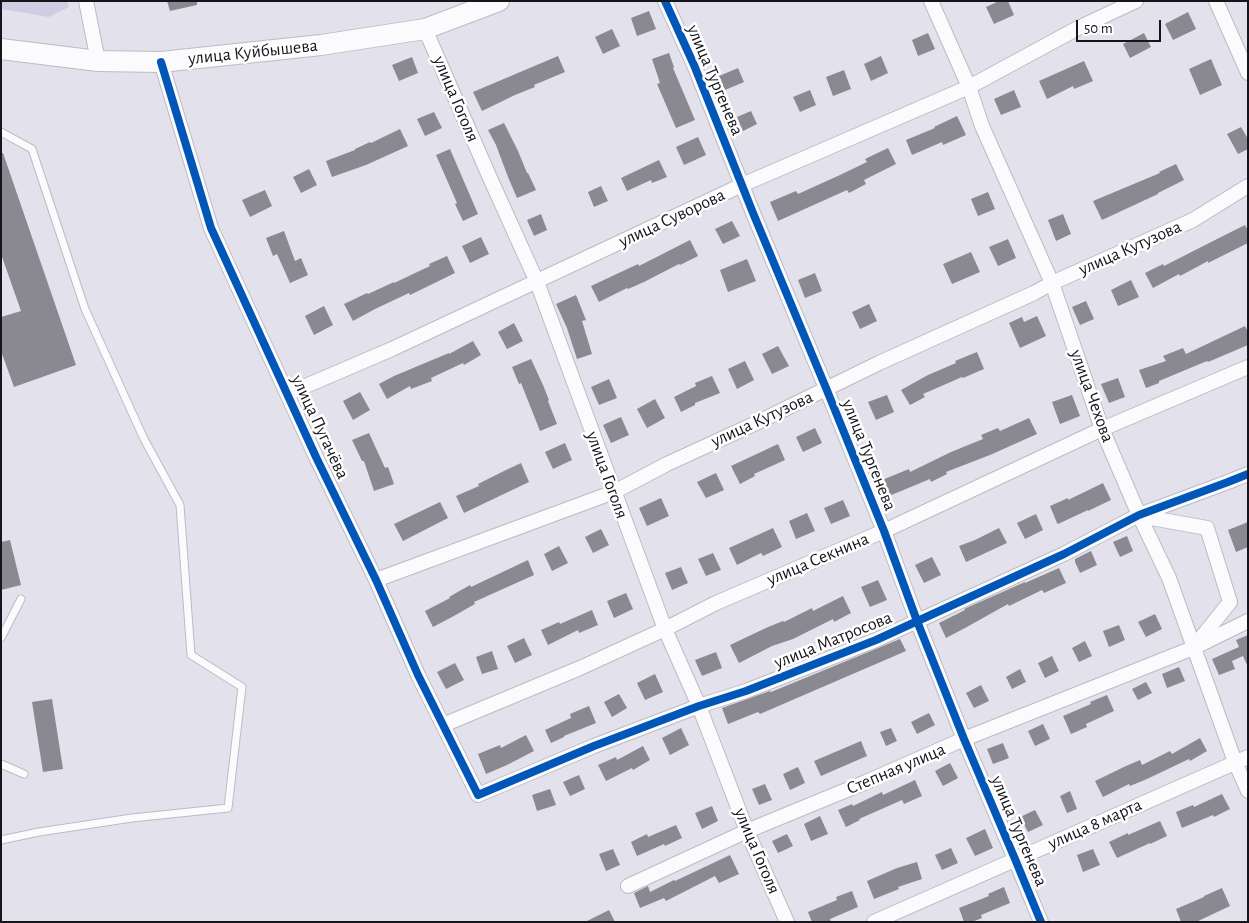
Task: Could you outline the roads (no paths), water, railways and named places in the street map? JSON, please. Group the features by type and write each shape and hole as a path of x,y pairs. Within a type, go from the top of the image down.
{"main road":[{"name":"улица Куйбышева","path":"1,49 98,61 161,62 322,45 425,29 499,1"}],"street":[{"path":"86,1 98,61"},
{"name":"улица Тургенева","path":"665,1 694,66 826,388 884,531 917,622 1040,922"},
{"name":"улица Чехова","path":"931,1 969,87 982,126 1052,283 1102,429 1139,516 1169,578 1193,648 1241,759 1248,791"},
{"name":"улица Суворова","path":"287,394 392,349 742,185 969,87 1078,28 1136,1"},
{"path":"1216,1 1248,73"},
{"name":"улица Гоголя","path":"425,29 537,282 665,629 699,706 747,831 787,922"},
{"name":"улица Пугачёва","path":"161,62 211,228 316,457 376,580 418,675 478,795"},
{"name":"улица Кутузова","path":"376,580 614,492 667,464 879,363 1193,220 1248,186"},
{"name":"улица Секнина","path":"443,725 580,668 716,603 884,531 1102,429 1248,367"},
{"name":"улица Матросова","path":"478,795 594,746 699,706 746,691 876,640 1064,554 1139,516 1248,474"},
{"path":"1139,516 1207,528 1230,602 1193,648"},
{"name":"Степная улица","path":"628,886 747,831 964,739 1193,648 1248,621"},
{"name":"улица 8 марта","path":"874,922 1241,759"}],"lane":[{"path":"1,132 32,149 85,309 144,438 180,505 191,655 242,687 228,808 132,818 39,832 1,840"},
{"path":"1,638 21,599"},
{"path":"1,764 24,774"}]}
